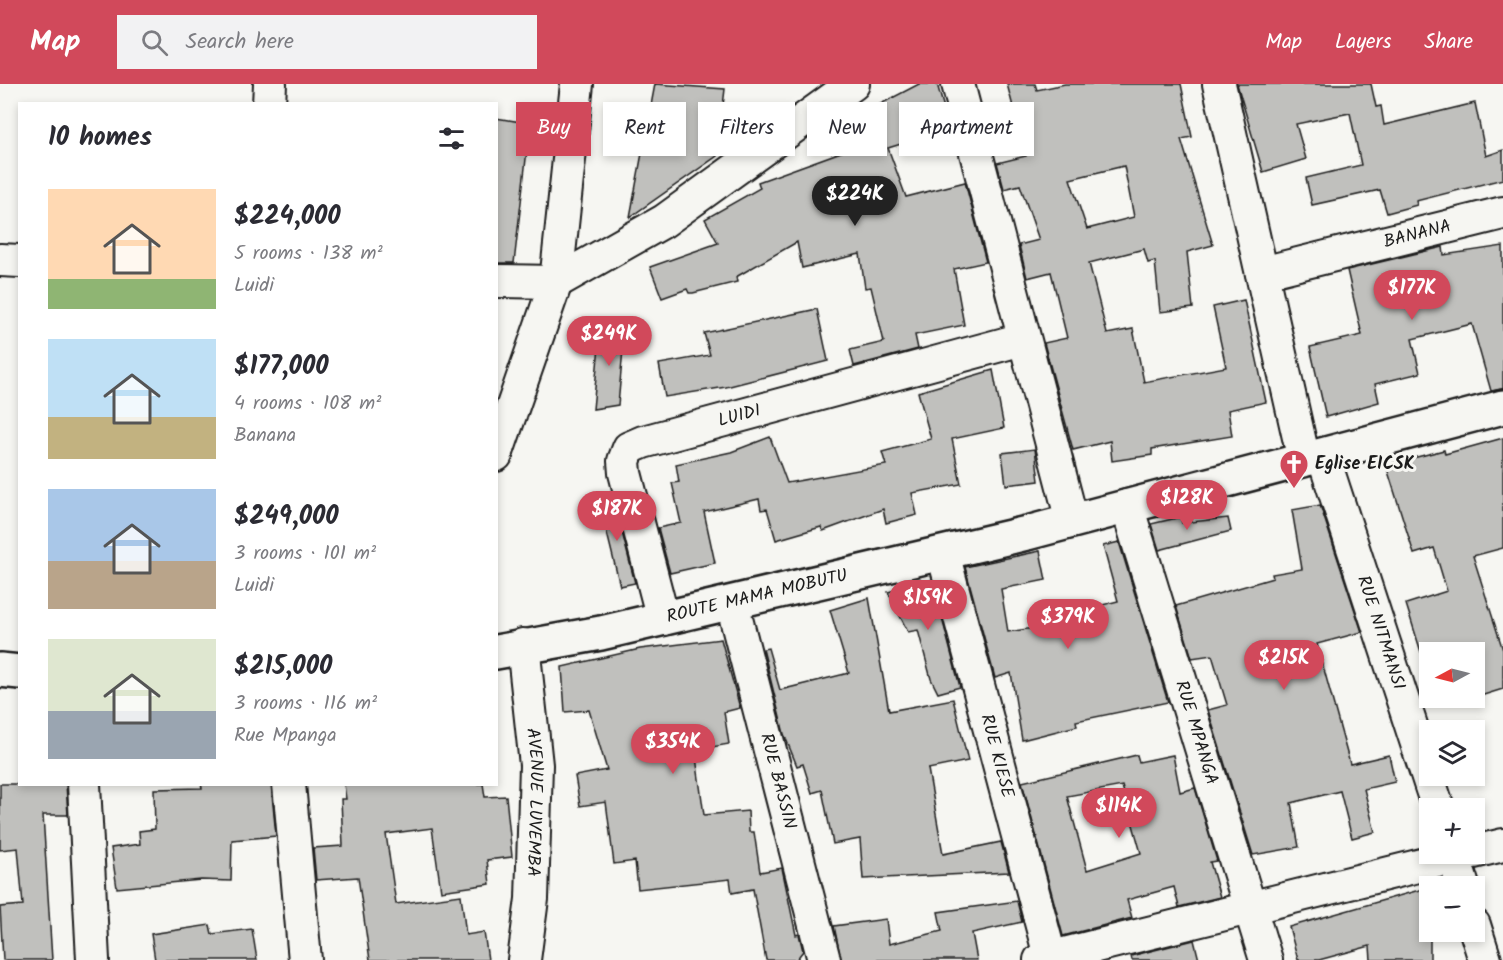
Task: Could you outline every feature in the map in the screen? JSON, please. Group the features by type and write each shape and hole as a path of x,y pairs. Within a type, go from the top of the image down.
{"street":[{"path":"269,102 270,84"},
{"path":"498,449 556,282 577,84"},
{"path":"498,281 556,282 664,221 853,84"},
{"path":"958,84 1072,521"},
{"path":"1219,84 1262,273 1313,458"},
{"name":"BANANA","path":"1262,273 1503,213"},
{"path":"0,260 18,261"},
{"name":"LUIDI","path":"663,619 625,473 624,461 629,448 643,442 1023,339"},
{"name":"ROUTE MAMA MOBUTU","path":"510,648 601,633 943,553 1503,407"},
{"name":"RUE NITMANSI","path":"1313,458 1434,798"},
{"name":"RUE MPANGA","path":"1126,506 1266,960"},
{"name":"RUE KIESE","path":"943,553 1047,959"},
{"name":"RUE BASSIN","path":"732,603 824,960"},
{"name":"AVENUE LUVEMBA","path":"510,648 536,765 532,899 524,960"},
{"path":"0,670 18,672"},
{"path":"84,786 93,960"},
{"path":"289,786 305,960"},
{"path":"1485,849 1503,845"},
{"path":"1047,959 1423,864"},
{"path":"1479,942 1485,960"}],"building":[{"path":"655,84 725,89 723,102 698,102 698,156 717,156 630,217 641,156 686,156 686,102 652,102"},
{"path":"919,84 937,84 942,102 899,102 899,145 888,148 906,197 965,182 986,262 954,269 964,325 915,335 918,349 854,366 850,350 884,342 871,287 865,288 860,254 802,268 797,242 736,277 737,282 693,293 689,293 687,289 662,298 650,267 718,243 705,219 760,188 758,182 830,156 887,156 887,102 884,102"},
{"path":"1007,84 1035,84 1037,90 1065,84 1181,84 1192,137 1181,139 1213,245 1187,252 1193,308 1160,312 1155,261 1148,263 1144,249 1089,263 1107,334 1133,329 1144,382 1226,367 1213,307 1244,300 1266,402 1228,410 1232,436 1152,449 1152,455 1112,461 1110,441 1073,450 1044,343 1067,338 1051,272 1027,278 1019,245 1039,240 1020,185 1004,189 997,163 1034,156 1034,102 1012,102","holes":["1124,166 1134,217 1087,229 1070,179"]},
{"path":"1237,84 1371,84 1376,107 1381,106 1384,125 1475,103 1486,156 1503,150 1503,179 1416,201 1417,205 1387,213 1380,190 1312,205 1306,178 1361,165 1350,113 1296,124 1306,159 1263,172"},
{"path":"498,118 516,121 516,156 526,156 514,263 498,263"},
{"path":"1503,246 1503,389 1491,391 1472,324 1412,339 1420,373 1375,384 1379,402 1326,417 1310,347 1362,335 1347,270 1443,247 1444,255"},
{"path":"817,309 828,361 726,387 665,397 659,364 710,355 704,333"},
{"path":"601,325 625,327 618,405 593,409"},
{"path":"993,370 1004,428 952,439 961,484 912,493 917,515 886,523 883,509 823,531 821,527 776,540 767,509 761,510 759,499 704,512 715,563 670,573 658,528 681,523 672,483 679,482 676,464 731,452 770,437 787,483 886,465 882,452 931,439 918,392"},
{"path":"1503,438 1503,548 1473,556 1503,650 1503,689 1485,695 1485,642 1419,642 1419,646 1406,604 1447,591 1434,548 1414,554 1386,465 1444,450 1445,454"},
{"path":"1035,449 1039,481 1006,485 1002,453"},
{"path":"613,497 635,583 620,586 599,500"},
{"path":"1320,505 1362,632 1317,644 1350,764 1389,755 1395,782 1364,789 1375,832 1352,838 1340,791 1291,803 1299,847 1253,855 1208,710 1227,705 1212,655 1192,658 1176,606 1273,578 1272,574 1302,569 1292,510"},
{"path":"1181,517 1182,523 1228,518 1231,531 1159,550 1151,524"},
{"path":"1119,542 1168,702 1076,721 1077,726 1022,740 1011,673 995,678 965,567 1040,551 1046,580 1001,589 1008,632 1082,621 1079,611 1118,601 1103,546"},
{"path":"932,580 960,687 938,693 931,679 918,630 908,632 888,592"},
{"path":"869,598 889,711 953,699 968,761 928,769 943,854 1001,842 1009,872 863,879 860,839 833,844 822,790 812,793 803,764 797,766 784,734 763,649 768,648 780,690 849,673 830,610"},
{"path":"721,639 740,708 724,712 729,744 695,750 704,815 748,811 749,832 754,832 760,872 782,868 796,935 799,934 803,951 796,960 766,960 753,889 732,893 730,879 638,889 635,861 614,864 606,802 580,806 575,776 607,770 589,710 565,712 562,667 640,649"},
{"path":"1137,755 1139,762 1173,755 1180,792 1195,788 1217,861 1210,862 1220,897 1179,907 1174,887 1127,900 1132,918 1063,936 1022,782","holes":["1122,786 1141,853 1087,870 1067,796"]},
{"path":"0,784 66,786 68,815 43,815 52,960 3,960 0,907 23,905 18,848 0,850"},
{"path":"202,786 271,786 276,836 232,840 231,881 201,880 117,888 111,848 140,844 139,831 155,829 154,789 202,788"},
{"path":"344,786 483,786 485,797 506,796 512,857 487,860 490,884 441,891 432,828 386,834 396,904 461,895 466,935 484,932 488,960 370,960 358,877 316,880 313,848 343,846 341,799 346,799"},
{"path":"1419,890 1419,942 1430,942 1430,960 1371,960 1370,946 1319,960 1298,960 1289,927"},
{"path":"1017,901 1022,922 972,933 977,960 841,960 834,926 886,919 889,944 942,931 938,912"},
{"path":"210,925 212,934 252,929 257,960 155,960 151,934"},
{"path":"1194,940 1199,960 1132,960 1131,956"}],"place":[{"name":"Eglise EICSK","path":"1294,490"}]}
